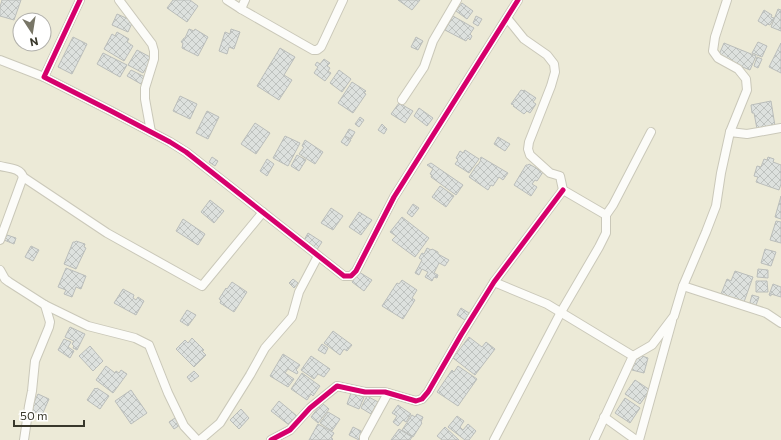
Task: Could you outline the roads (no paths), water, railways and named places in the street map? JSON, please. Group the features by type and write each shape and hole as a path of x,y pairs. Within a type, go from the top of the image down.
{"street":[{"path":"44,77 80,0"},
{"path":"119,0 152,44 154,51 154,59 144,88 151,132"},
{"path":"227,0 313,50 317,50 321,47 343,0"},
{"path":"241,9 245,0"},
{"path":"402,100 424,67 433,41 457,0"},
{"path":"0,60 44,77 170,142 186,152 344,276 351,276 356,271 394,197 518,0"},
{"path":"604,417 638,440 682,286 716,206 721,173 730,132 747,90 746,79 738,69 718,58 713,51 715,37 727,0"},
{"path":"507,18 524,39 547,55 554,64 555,72 551,86 529,142 528,149 530,155 550,173 560,176 563,190 606,215"},
{"path":"730,132 747,134 781,128"},
{"path":"494,440 561,312 599,247 606,233 606,215 650,132"},
{"path":"0,166 20,171 23,177 107,233 202,286 262,212"},
{"path":"0,240 23,177"},
{"path":"271,440 290,430 310,408 337,386 365,392 385,392 416,401 422,399 428,392 494,282 563,190"},
{"path":"200,440 220,423 265,348 292,317 298,292 318,256"},
{"path":"0,270 9,282 45,305 88,326 135,338 149,345 168,393 184,426 197,440"},
{"path":"494,282 547,304 633,356"},
{"path":"682,286 766,313 781,323"},
{"path":"24,440 32,391 34,361 50,322 45,305"},
{"path":"594,440 633,356 652,345 674,316"},
{"path":"364,440 364,437 388,393"}]}
